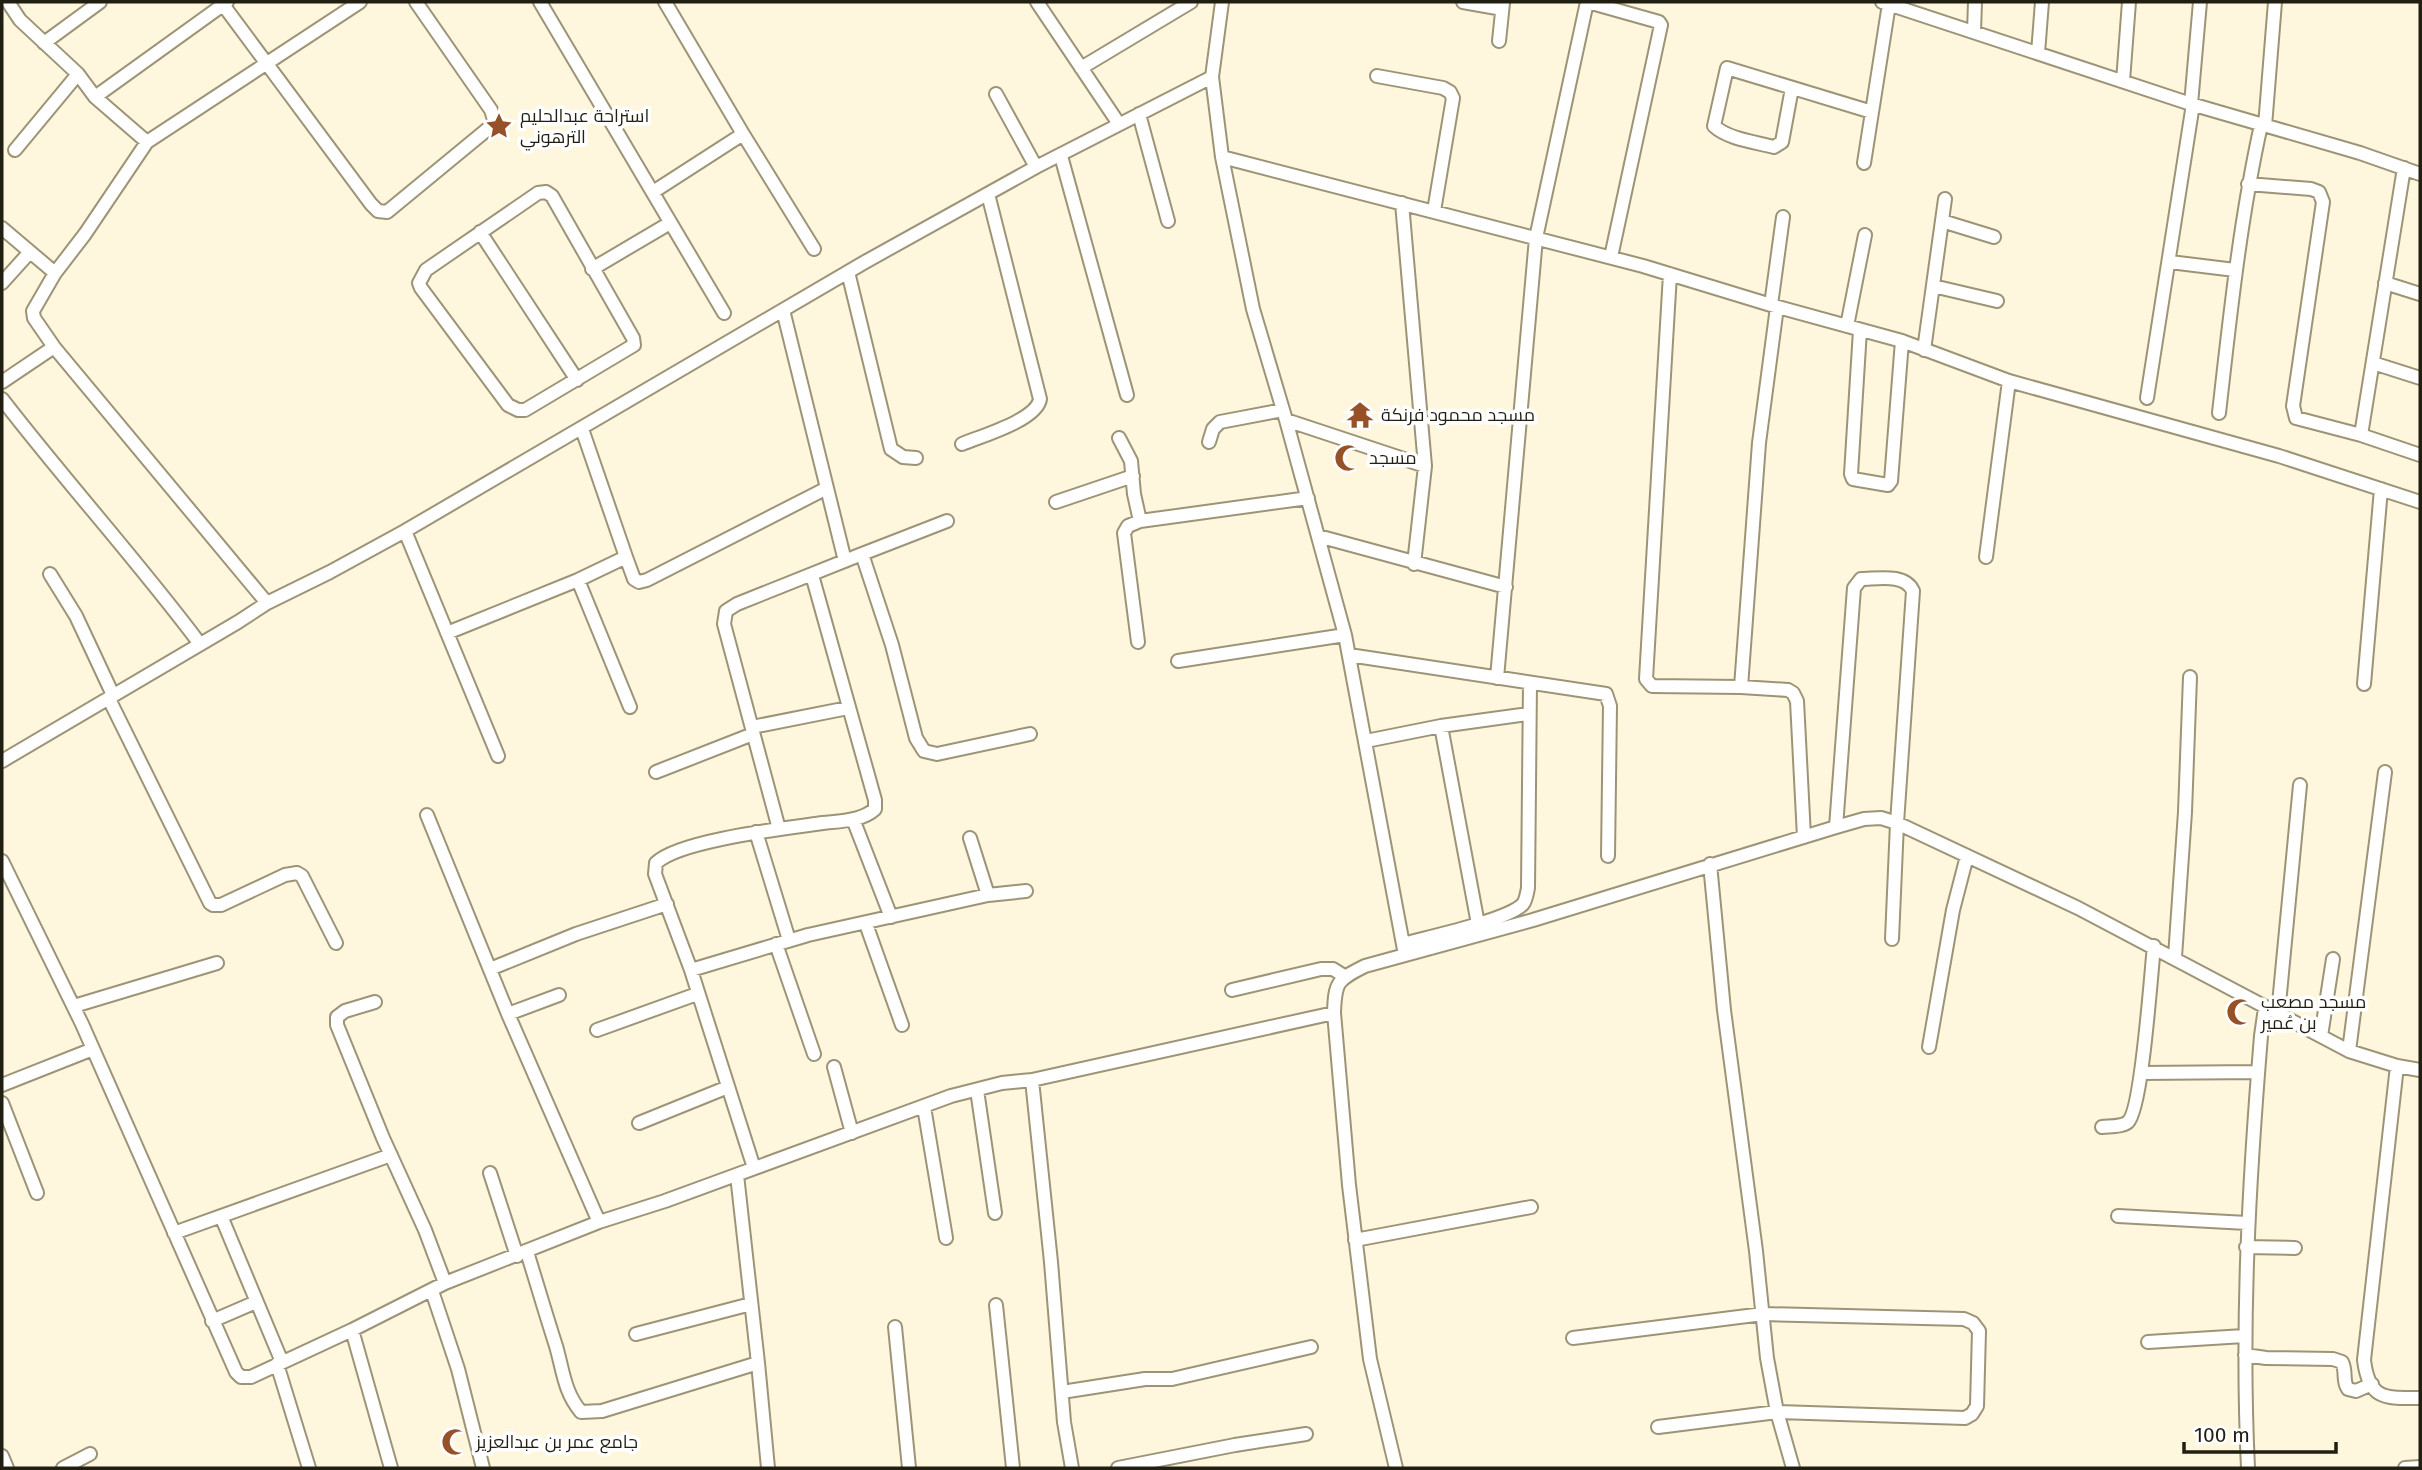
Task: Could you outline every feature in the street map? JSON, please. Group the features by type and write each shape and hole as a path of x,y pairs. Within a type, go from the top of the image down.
{"street":[{"path":"8,2 20,20 78,74 95,97 147,142"},
{"path":"44,43 100,2"},
{"path":"267,603 54,347 34,318 33,311 55,273 85,234 147,142 360,2"},
{"path":"95,97 224,3 371,204 378,211 387,212 495,124 491,110 416,2"},
{"path":"540,2 724,313"},
{"path":"665,2 814,249"},
{"path":"1037,2 1119,124"},
{"path":"1081,68 1191,2"},
{"path":"1222,2 1212,77 1223,157 1253,309 1345,635 1404,949"},
{"path":"1463,2 1497,8 1503,3"},
{"path":"1497,678 1536,238 1588,2 1659,22 1661,25 1611,257"},
{"path":"1974,32 1976,2"},
{"path":"2038,53 2042,2"},
{"path":"2123,81 2129,2"},
{"path":"2147,398 2170,262 2192,104 2200,2"},
{"path":"2219,413 2248,184 2263,126 2275,2"},
{"path":"1499,41 1503,3"},
{"path":"1864,163 1885,3 1906,6 1974,32 2192,104 2420,174"},
{"path":"1792,88 1782,142 1778,146 1738,138 1718,131 1714,126 1727,68 1872,112"},
{"path":"15,150 78,74"},
{"path":"1377,76 1443,88 1450,92 1452,104 1434,211"},
{"path":"2,761 267,603 405,531 848,272 1036,167 1212,77"},
{"path":"996,93 1036,167"},
{"path":"1139,114 1168,221"},
{"path":"653,192 743,134"},
{"path":"1061,156 1127,395"},
{"path":"1223,157 1670,274 1902,341 2009,381 2278,456 2420,502"},
{"path":"2361,435 2404,168"},
{"path":"2248,184 2311,189 2319,192 2323,202 2293,407 2296,418 2361,435 2420,455"},
{"path":"546,192 552,196 592,269 634,338 634,345 525,410 512,409 419,283 426,270 538,193 546,192"},
{"path":"962,444 1028,416 1039,405 1040,399 988,194"},
{"path":"1924,350 1945,199"},
{"path":"1402,203 1426,466 1414,564"},
{"path":"1741,687 1759,443 1783,217"},
{"path":"1942,221 1994,237"},
{"path":"592,269 670,223"},
{"path":"2,228 55,273"},
{"path":"480,233 577,380"},
{"path":"1847,326 1865,235"},
{"path":"2,283 29,253"},
{"path":"2170,262 2235,270"},
{"path":"848,272 891,449 903,457 916,458"},
{"path":"1670,274 1646,679 1652,687 1741,687 1788,690 1793,693 1797,701 1804,837"},
{"path":"2385,283 2420,293"},
{"path":"1933,286 1997,301"},
{"path":"783,310 845,561"},
{"path":"1860,330 1851,474 1853,479 1888,485 1891,481 1902,341"},
{"path":"2,382 54,347"},
{"path":"2373,363 2420,378"},
{"path":"1986,557 2009,381"},
{"path":"2,399 56,470 153,582 200,644"},
{"path":"1209,442 1213,429 1220,422 1285,415 1426,466"},
{"path":"582,429 634,579 639,582 827,488"},
{"path":"1119,438 1131,461 1140,522"},
{"path":"1056,502 1133,477"},
{"path":"2364,684 2381,489"},
{"path":"1138,642 1124,533 1128,526 1140,522 1308,498"},
{"path":"779,829 724,624 726,611 737,604 947,521"},
{"path":"405,531 498,756"},
{"path":"1318,536 1506,587"},
{"path":"862,554 892,645 916,738 924,751 937,754 1030,734"},
{"path":"447,633 578,580 626,557"},
{"path":"51,574 76,616 111,697 210,903 220,905 285,875 298,873 336,943"},
{"path":"754,1168 691,970 656,874 656,863 672,851 756,832 853,819 875,809 875,800 813,575"},
{"path":"1836,827 1854,587 1861,579 1901,580 1910,584 1913,591 1892,939"},
{"path":"578,580 630,706"},
{"path":"1178,661 1345,635"},
{"path":"1349,655 1603,692 1608,697 1610,706 1608,856"},
{"path":"2175,957 2185,812 2190,677"},
{"path":"1396,1468 1370,1359 1355,1240 1334,1013 1335,990 1344,976 1365,966 1404,949 1516,909 1525,902 1528,888 1530,683"},
{"path":"656,772 752,730 848,708"},
{"path":"1366,741 1441,726 1528,714"},
{"path":"1441,726 1478,924"},
{"path":"2349,1051 2385,772"},
{"path":"2278,1014 2300,785"},
{"path":"428,815 508,1014 599,1222"},
{"path":"1404,949 1533,920 1836,827 1864,819 1881,818 1897,823 2154,946 2349,1051 2420,1070"},
{"path":"853,819 891,917"},
{"path":"756,832 782,942 814,1054"},
{"path":"970,838 988,895"},
{"path":"1930,1047 1953,910 1967,856"},
{"path":"2,861 74,1006 212,1321 236,1372 241,1377 251,1377 352,1331 445,1283 599,1222 737,1175 951,1096 1334,1013"},
{"path":"1710,864 1724,1010 1767,1358 1777,1412 1793,1468"},
{"path":"691,970 782,942 988,895 1026,891"},
{"path":"490,969 576,934 667,904"},
{"path":"866,923 902,1025"},
{"path":"2102,1127 2123,1125 2131,1117 2141,1073 2154,946"},
{"path":"2321,1036 2333,959"},
{"path":"74,1006 216,963"},
{"path":"1232,990 1321,969 1333,969 1344,976"},
{"path":"597,1030 697,994"},
{"path":"508,1014 559,995"},
{"path":"375,1002 345,1011 337,1017 337,1025 445,1283"},
{"path":"2248,1468 2244,1336 2246,1247 2265,1008"},
{"path":"2,1085 93,1049"},
{"path":"2397,1066 2364,1360 2366,1374 2380,1394 2386,1398 2420,1398"},
{"path":"834,1067 852,1133"},
{"path":"2141,1073 2258,1072"},
{"path":"1032,1080 1064,1422 1072,1468"},
{"path":"639,1123 728,1087"},
{"path":"976,1090 995,1213"},
{"path":"2,1103 37,1193"},
{"path":"924,1107 946,1238"},
{"path":"174,1233 391,1155"},
{"path":"489,1173 522,1254 558,1355 564,1382 572,1401 581,1412 602,1411 758,1363"},
{"path":"737,1175 768,1468"},
{"path":"1355,1240 1531,1207"},
{"path":"221,1216 279,1363 309,1468"},
{"path":"2118,1216 2247,1223"},
{"path":"2246,1247 2295,1248"},
{"path":"432,1291 458,1370 478,1467"},
{"path":"212,1321 256,1301"},
{"path":"636,1334 751,1304"},
{"path":"996,1305 1013,1468"},
{"path":"1573,1338 1763,1314 1964,1319 1973,1323 1979,1331 1977,1406 1972,1414 1965,1418 1777,1412 1658,1427"},
{"path":"895,1328 909,1468"},
{"path":"352,1331 391,1468"},
{"path":"2148,1342 2244,1336"},
{"path":"1062,1392 1145,1379 1172,1379 1311,1347"},
{"path":"2245,1355 2333,1359 2342,1363 2345,1368 2345,1384 2348,1389 2356,1391 2372,1384"},
{"path":"1118,1468 1306,1434"},
{"path":"63,1468 90,1454"},
{"path":"2,1456 7,1468"},
{"path":"2405,1468 2420,1467"}],"place":[{"name":"استراحة عبدالحليم الترهوني","path":"499,126"},
{"name":"مسجد محمود فرنكة","path":"1360,415"},
{"name":"مسجد","path":"1348,458"},
{"name":"مسجد مصعب بن عُمير","path":"2240,1012"},
{"name":"جامع عمر بن عبدالعزيز","path":"455,1442"}]}
